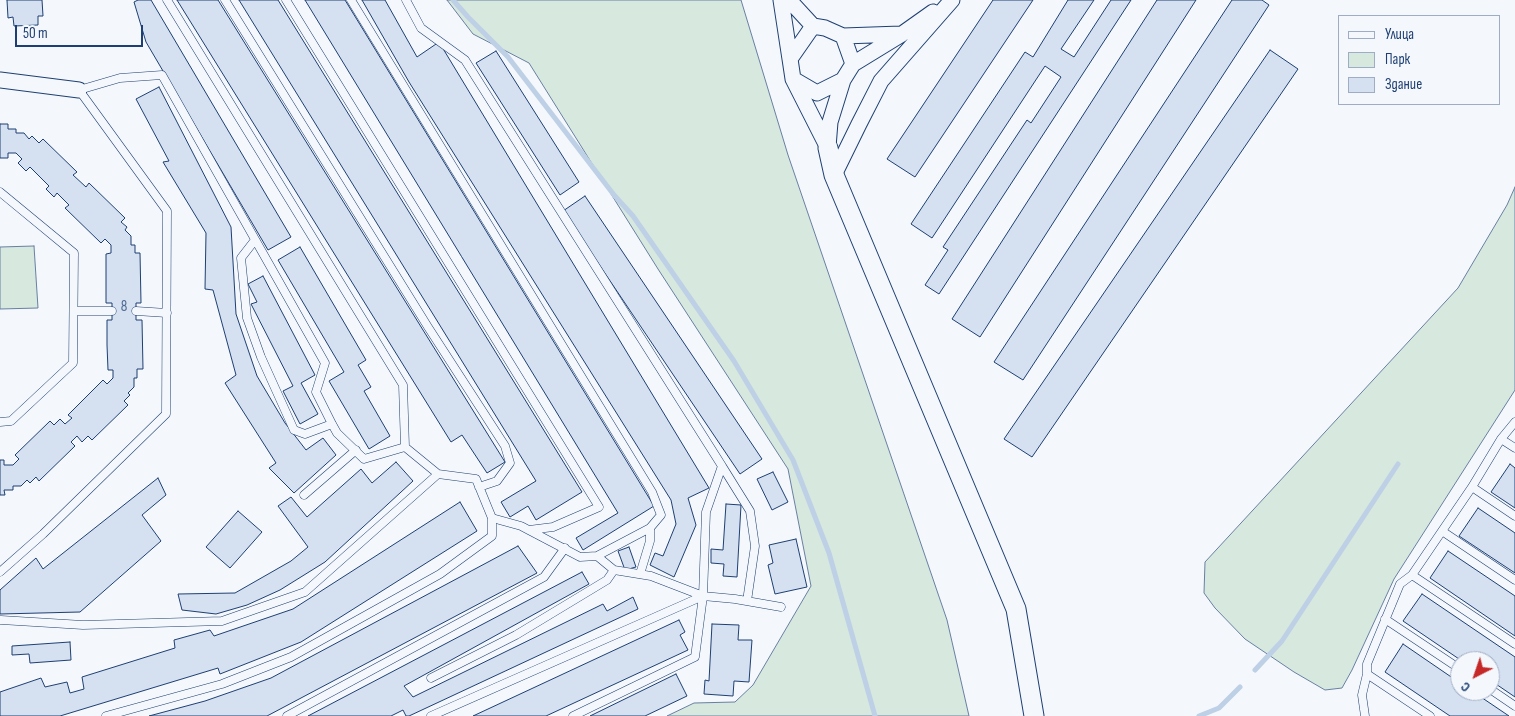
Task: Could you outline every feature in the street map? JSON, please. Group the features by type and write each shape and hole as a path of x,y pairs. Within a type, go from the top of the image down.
{"street":[{"path":"781,0 793,79 828,148 834,175 1016,609 1034,716"},
{"path":"789,0 813,26 825,28 843,36 902,34"},
{"path":"828,148 830,122 842,80 853,64 902,34 951,0"},
{"path":"834,175 881,80 951,0"},
{"path":"790,59 813,26"},
{"path":"843,36 853,64"},
{"path":"793,79 817,93 842,80"},
{"path":"0,80 80,90"}],"lane":[{"path":"106,716 222,684 292,657 440,574 492,536 492,518 476,479 438,474 405,447 403,385 167,0"},
{"path":"225,0 428,327 505,446 510,463 497,481 479,487"},
{"path":"286,0 599,507 553,527 529,530"},
{"path":"351,0 652,492 661,515 650,528 597,556 580,557 521,526 492,518"},
{"path":"406,0 421,28 465,60 750,511 755,546 747,601"},
{"path":"0,572 43,534 166,414 167,210 80,90 120,78 162,75 324,364 316,392 337,433 364,459 405,447"},
{"path":"0,192 74,253 73,362 11,420 0,422"},
{"path":"255,240 241,258 247,318 261,357 294,430 305,434 332,424"},
{"path":"74,311 112,311"},
{"path":"136,311 167,313"},
{"path":"1365,716 1362,695 1367,674 1367,664 1400,584 1412,575 1472,487 1501,439 1515,422"},
{"path":"1501,439 1515,448"},
{"path":"304,495 356,450"},
{"path":"573,716 695,657 703,596 706,512 722,466"},
{"path":"0,629 1,620 83,625 222,621 305,592 438,474"},
{"path":"1472,487 1515,516"},
{"path":"640,574 650,541 650,528"},
{"path":"1442,531 1515,580"},
{"path":"287,716 544,577 565,548"},
{"path":"597,556 614,570 651,576 703,596 781,607"},
{"path":"431,678 516,635 607,580 614,570"},
{"path":"1412,575 1515,644"},
{"path":"431,716 703,596"},
{"path":"1385,619 1450,662"},
{"path":"1367,674 1430,716"},
{"path":"1500,696 1515,706"}],"green space":[{"path":"447,0 741,0 788,155 947,620 969,716 667,716 694,703 735,702 753,685 811,586 788,469 658,269 529,63 473,34"},
{"path":"1515,187 1515,390 1394,579 1342,688 1325,690 1245,639 1215,608 1204,593 1205,562 1458,288 1507,205"},
{"path":"34,246 38,308 0,309 0,247"}],"building":[{"path":"7,0 42,0 43,16 38,16 38,25 14,26 13,17 8,18"},
{"path":"138,0 151,0 291,237 268,250 146,42 134,2"},
{"path":"177,0 218,0 505,462 487,473 462,435 451,442"},
{"path":"239,0 278,0 582,492 536,520 528,506 510,517 501,502 536,481"},
{"path":"305,0 345,0 654,506 583,550 576,538 618,513"},
{"path":"362,0 385,0 417,57 439,42 709,488 688,498 696,525 674,577 650,565 655,553 663,556 676,524 671,500 409,82"},
{"path":"993,0 1033,0 915,177 887,159"},
{"path":"1068,0 1094,0 1061,49 1074,57 1111,0 1131,0 939,294 925,285 948,250 943,247 1027,120 1031,123 1061,77 1045,66 932,238 911,224 1025,52 1033,57"},
{"path":"1157,0 1196,0 980,337 952,319"},
{"path":"1232,0 1262,0 1269,5 1023,380 994,362"},
{"path":"1270,50 1298,69 1032,457 1004,439"},
{"path":"496,51 579,182 560,195 476,63"},
{"path":"159,87 231,227 236,314 257,376 285,423 306,450 323,438 336,455 294,493 269,468 276,463 225,383 236,375 213,290 205,289 206,233 163,162 169,161 136,99"},
{"path":"0,124 8,124 8,129 16,129 16,133 24,133 29,139 32,136 39,143 43,139 77,172 73,175 86,187 89,183 125,218 121,222 127,227 125,230 131,236 131,245 135,245 135,253 140,253 141,303 136,303 136,320 142,320 143,369 137,369 134,387 124,401 128,405 92,440 88,436 82,442 77,436 71,442 75,446 39,481 36,477 30,483 27,480 21,486 13,486 13,490 4,490 5,495 0,495 0,460 4,460 4,465 13,465 19,459 15,455 50,421 54,425 60,419 65,424 72,418 68,415 103,380 107,384 113,378 113,370 108,370 107,345 107,320 112,320 112,303 106,303 106,254 111,253 111,245 105,239 101,243 65,208 69,205 57,193 54,197 46,189 49,186 30,167 26,171 18,163 22,159 16,153 8,153 8,158 0,158"},
{"path":"585,196 762,459 740,474 563,211"},
{"path":"300,247 366,360 358,365 371,387 364,391 390,436 369,449 329,381 344,372 278,260"},
{"path":"263,276 315,375 301,383 318,414 300,424 283,391 293,386 251,304 257,302 248,284"},
{"path":"396,462 413,481 325,562 280,590 247,605 216,614 182,610 178,594 235,593 291,561 308,547 278,506 291,497 307,517 361,469 372,483"},
{"path":"1510,464 1515,468 1515,508 1491,492"},
{"path":"773,472 788,502 772,510 757,479"},
{"path":"158,478 166,495 142,515 161,541 80,612 0,614 0,590 36,558 43,569"},
{"path":"460,502 477,531 301,642 220,674 218,668 60,716 0,716 0,692 41,678 45,687 67,682 70,693 84,689 82,677 175,648 174,640 210,630 214,636 293,609"},
{"path":"726,504 741,505 737,577 723,576 724,564 711,563 711,549 723,550"},
{"path":"1478,508 1515,533 1515,573 1459,536"},
{"path":"238,511 262,532 230,568 206,547"},
{"path":"796,539 807,587 775,594 768,565 773,563 769,545"},
{"path":"518,546 537,573 267,716 149,716 205,701 271,678"},
{"path":"629,547 636,567 625,570 618,551"},
{"path":"1448,551 1515,596 1515,636 1430,578"},
{"path":"582,572 589,584 404,686 413,697 603,604 607,611 633,597 638,609 409,716 406,716 403,710 391,716 308,716"},
{"path":"1422,594 1515,657 1515,697 1500,687 1500,651 1450,651 1450,653 1403,621"},
{"path":"679,620 685,632 680,635 688,650 546,716 473,716"},
{"path":"712,624 739,625 738,640 752,640 749,682 734,681 733,696 704,694 705,680 709,681"},
{"path":"70,642 71,660 30,663 29,654 12,655 12,646"},
{"path":"1403,644 1450,676 1450,701 1487,701 1509,716 1450,716 1385,672"},
{"path":"676,674 687,696 645,716 590,716"}],"waterway":[{"path":"453,0 508,57 614,195 633,216 734,361 793,460 829,553 875,716"},
{"path":"1255,670 1282,641 1398,464"},
{"path":"1199,716 1219,708 1240,687"}]}
